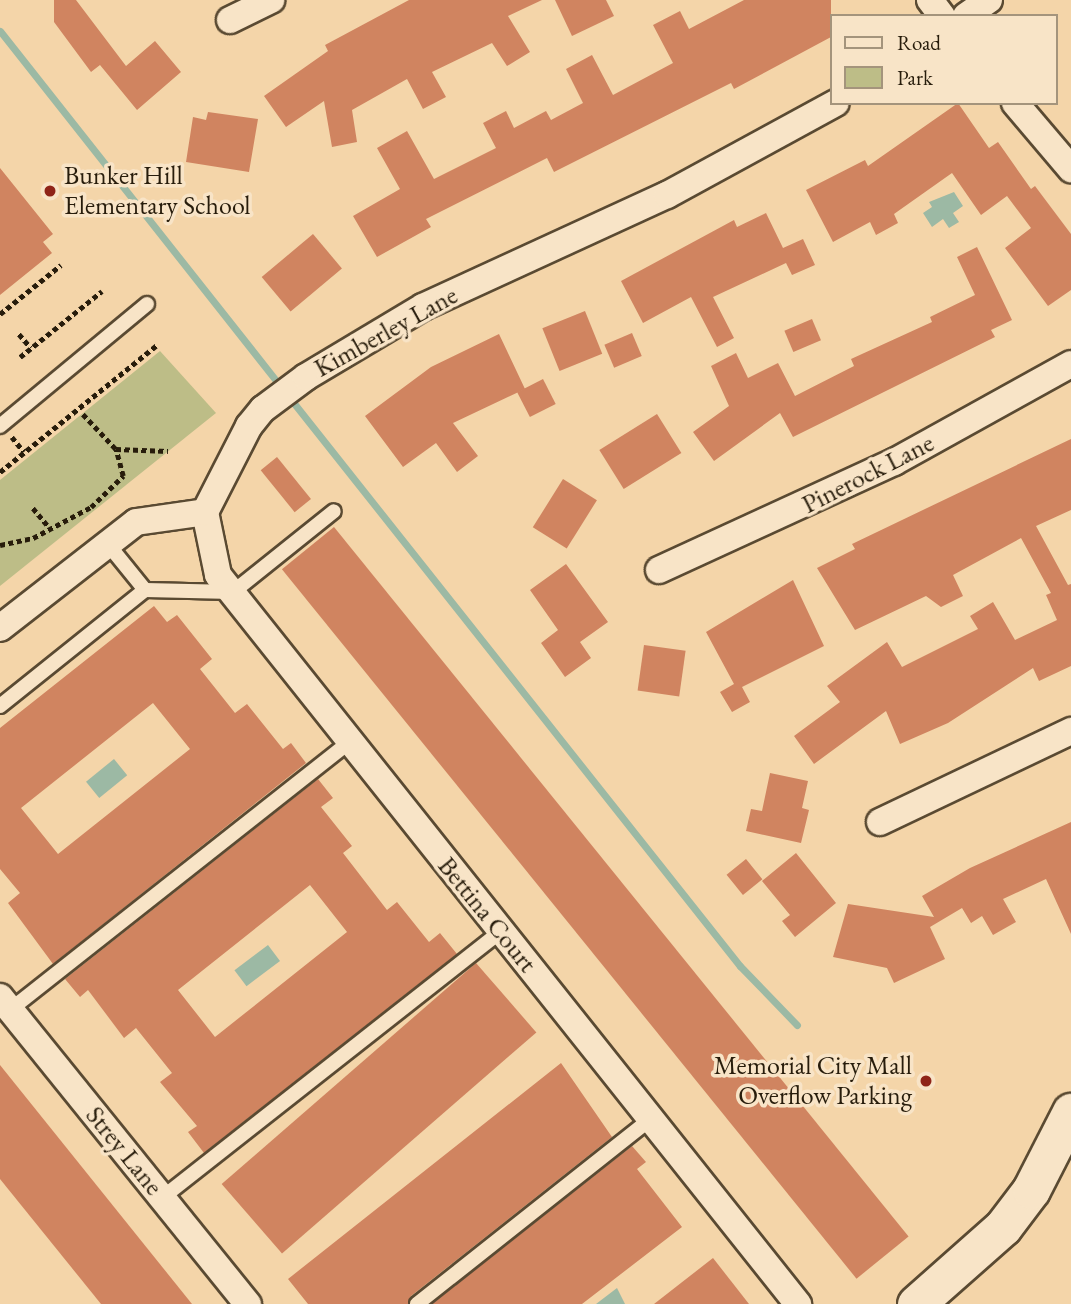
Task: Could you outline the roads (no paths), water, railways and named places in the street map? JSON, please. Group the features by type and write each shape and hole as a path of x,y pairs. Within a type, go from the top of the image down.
{"street":[{"path":"230,20 271,0"},
{"path":"969,14 989,0"},
{"name":"Kimberley Lane","path":"205,512 249,426 263,409 306,377 423,307 667,195 832,105"},
{"path":"1017,105 1071,169"},
{"name":"Pinerock Lane","path":"659,570 894,463 1071,364"},
{"path":"0,628 136,522 205,512"},
{"name":"Bettina Court","path":"205,512 218,575 798,1304"},
{"path":"880,822 1071,731"},
{"name":"Strey Lane","path":"5,1004 248,1304"},
{"path":"916,1304 1003,1227 1031,1190 1071,1112"}],"lane":[{"path":"6,431 147,304"},
{"path":"0,706 145,590 233,592 334,510"},
{"path":"107,544 145,590"},
{"path":"5,1004 349,742"},
{"path":"162,1198 500,932"},
{"path":"417,1304 650,1119"}],"waterway":[{"path":"0,31 282,388"},
{"path":"289,397 740,966 797,1025"}],"place":[{"name":"Bunker Hill Elementary School","path":"50,191"},
{"name":"Memorial City Mall Overflow Parking","path":"926,1081"}]}
